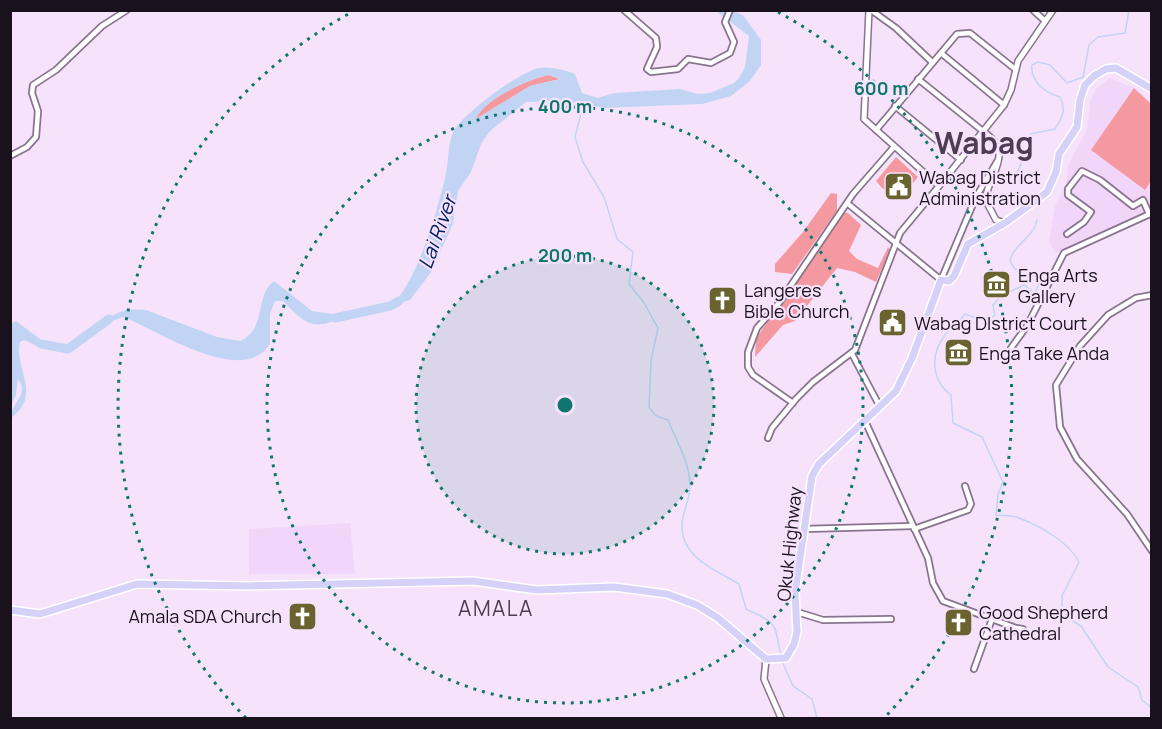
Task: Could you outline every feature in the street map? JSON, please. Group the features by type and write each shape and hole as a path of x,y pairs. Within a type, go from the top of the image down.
{"main road":[{"name":"Okuk Highway","path":"769,659 786,658 795,644 797,612 795,592 812,476 819,464 880,408 903,379 941,280 949,281 954,276 968,244 1005,223 1047,192 1056,172 1059,154 1077,127 1080,100 1085,85 1094,76 1106,69 1116,68 1152,89"},
{"path":"10,610 40,614 137,584 248,586 462,581 537,590 614,587 667,594 697,605 718,618 769,659"}],"street":[{"path":"10,156 27,147 36,137 38,111 32,93 33,85 56,70 102,26 127,10"},
{"path":"624,10 656,38 658,44 648,63 649,72 678,69 688,59 707,63 725,57 735,45 726,25 730,10"},
{"path":"870,10 896,28 933,62"},
{"path":"870,10 864,118 893,148 939,186"},
{"path":"1033,10 1046,21"},
{"path":"768,438 772,428 813,381 852,354 862,336 900,233 962,160 1004,105 1011,90 1015,69 1053,10"},
{"path":"876,130 957,34 970,33 1015,69"},
{"path":"941,53 1004,105"},
{"path":"918,79 996,141 1000,157 985,199 996,220 1005,223"},
{"path":"895,106 962,160"},
{"path":"793,403 753,375 748,367 753,334 779,303 847,203 893,148"},
{"path":"847,203 941,280 976,197 1000,157"},
{"path":"1011,348 1027,326 1064,253 1150,214 1143,200 1133,206 1100,180 1082,171 1072,184 1068,195 1091,212 1067,234"},
{"path":"1152,295 1136,298 1108,315 1074,355 1056,385 1060,427 1077,459 1127,514 1152,551"},
{"path":"852,354 880,408"},
{"path":"866,421 928,558 933,583 943,601 1016,628"},
{"path":"804,529 913,527 968,510 970,504 965,486"},
{"path":"797,612 823,620 891,619"},
{"path":"974,669 992,619"},
{"path":"769,659 764,679 781,718"}],"shaded area":[{"path":"549,75 560,79 530,86 476,119 487,105 508,91 530,80"},
{"path":"1110,78 1134,88 1151,103 1151,211 1055,253 1049,242 1055,206 1066,184 1068,166 1087,129 1090,102 1096,89"},
{"path":"1134,88 1151,104 1151,181 1145,190 1091,150"},
{"path":"896,157 918,177 900,199 883,189 876,181"},
{"path":"831,193 837,194 837,211 792,274 775,272 775,264 803,232"},
{"path":"844,213 848,213 861,225 849,251 857,259 878,268 888,247 890,250 876,282 855,272 837,268 795,321 783,325 755,357 756,339"},
{"path":"350,523 355,574 249,574 249,529"}],"water":[{"path":"716,11 732,11 743,15 761,40 761,65 749,82 731,96 702,104 604,108 565,101 526,102 490,131 481,144 471,172 458,191 453,223 432,271 410,300 390,306 400,296 417,266 431,228 446,173 453,133 467,116 492,95 518,77 539,68 557,69 575,74 582,93 598,98 614,93 680,89 698,94 710,93 734,83 739,78 745,67 749,36","holes":["549,75 560,79 530,86 476,119 488,105 519,85"]},
{"path":"274,281 312,311 346,316 326,324 311,324 298,316 283,301 275,301 270,314 270,344 257,356 240,360 220,358 199,352 123,317 102,325 121,312 146,310 217,337 240,341 254,329 264,295"},
{"path":"16,321 52,348 40,348 25,340 20,342 19,352 25,382 25,400 11,418 22,390 18,379 16,395 11,405 11,324"}],"waterway":[{"path":"1013,181 1030,145 1030,134 1055,129 1063,114 1060,97 1040,86 1033,76 1032,65 1038,62 1050,65 1067,83 1083,77 1089,45 1098,37 1125,33 1129,10"},
{"path":"583,105 575,137 583,162 604,197 617,239 633,252 629,284 644,303 658,328 651,361 649,407 656,416 668,420 687,467 690,489 682,520 683,536 687,546 702,562 739,584 746,609 770,622 776,631 781,656"},
{"path":"1009,197 1015,205"},
{"path":"1037,220 1032,231 1015,250 1010,261 1015,269 1027,271 1040,281 1035,293 1024,285 1001,296 993,305 995,315 988,319 965,314 940,342 935,358 936,374 944,389 951,395 953,423 982,437 1003,482 998,494 996,515 1016,517 1036,525 1061,541 1074,555 1079,562 1062,596 1062,606 1067,618 1081,626 1108,667 1138,687 1142,700 1152,708"},
{"name":"Lai River","path":"335,318 390,306 399,301"},
{"name":"Lai River","path":"41,344 68,349 109,319"},
{"path":"782,661 793,686 812,699 817,718"}],"place":[{"name":"Wabag District Administration","path":"898,187"},
{"name":"Enga Arts Gallery","path":"997,285"},
{"name":"Langeres Bible Church","path":"723,300"},
{"name":"Wabag DIstrict Court","path":"893,323"},
{"name":"Enga Take Anda","path":"958,353"},
{"name":"Amala SDA Church","path":"303,616"},
{"name":"Good Shepherd Cathedral","path":"958,622"}],"district":[{"name":"Wabag","path":"984,142"},
{"name":"AMALA","path":"496,608"}]}
